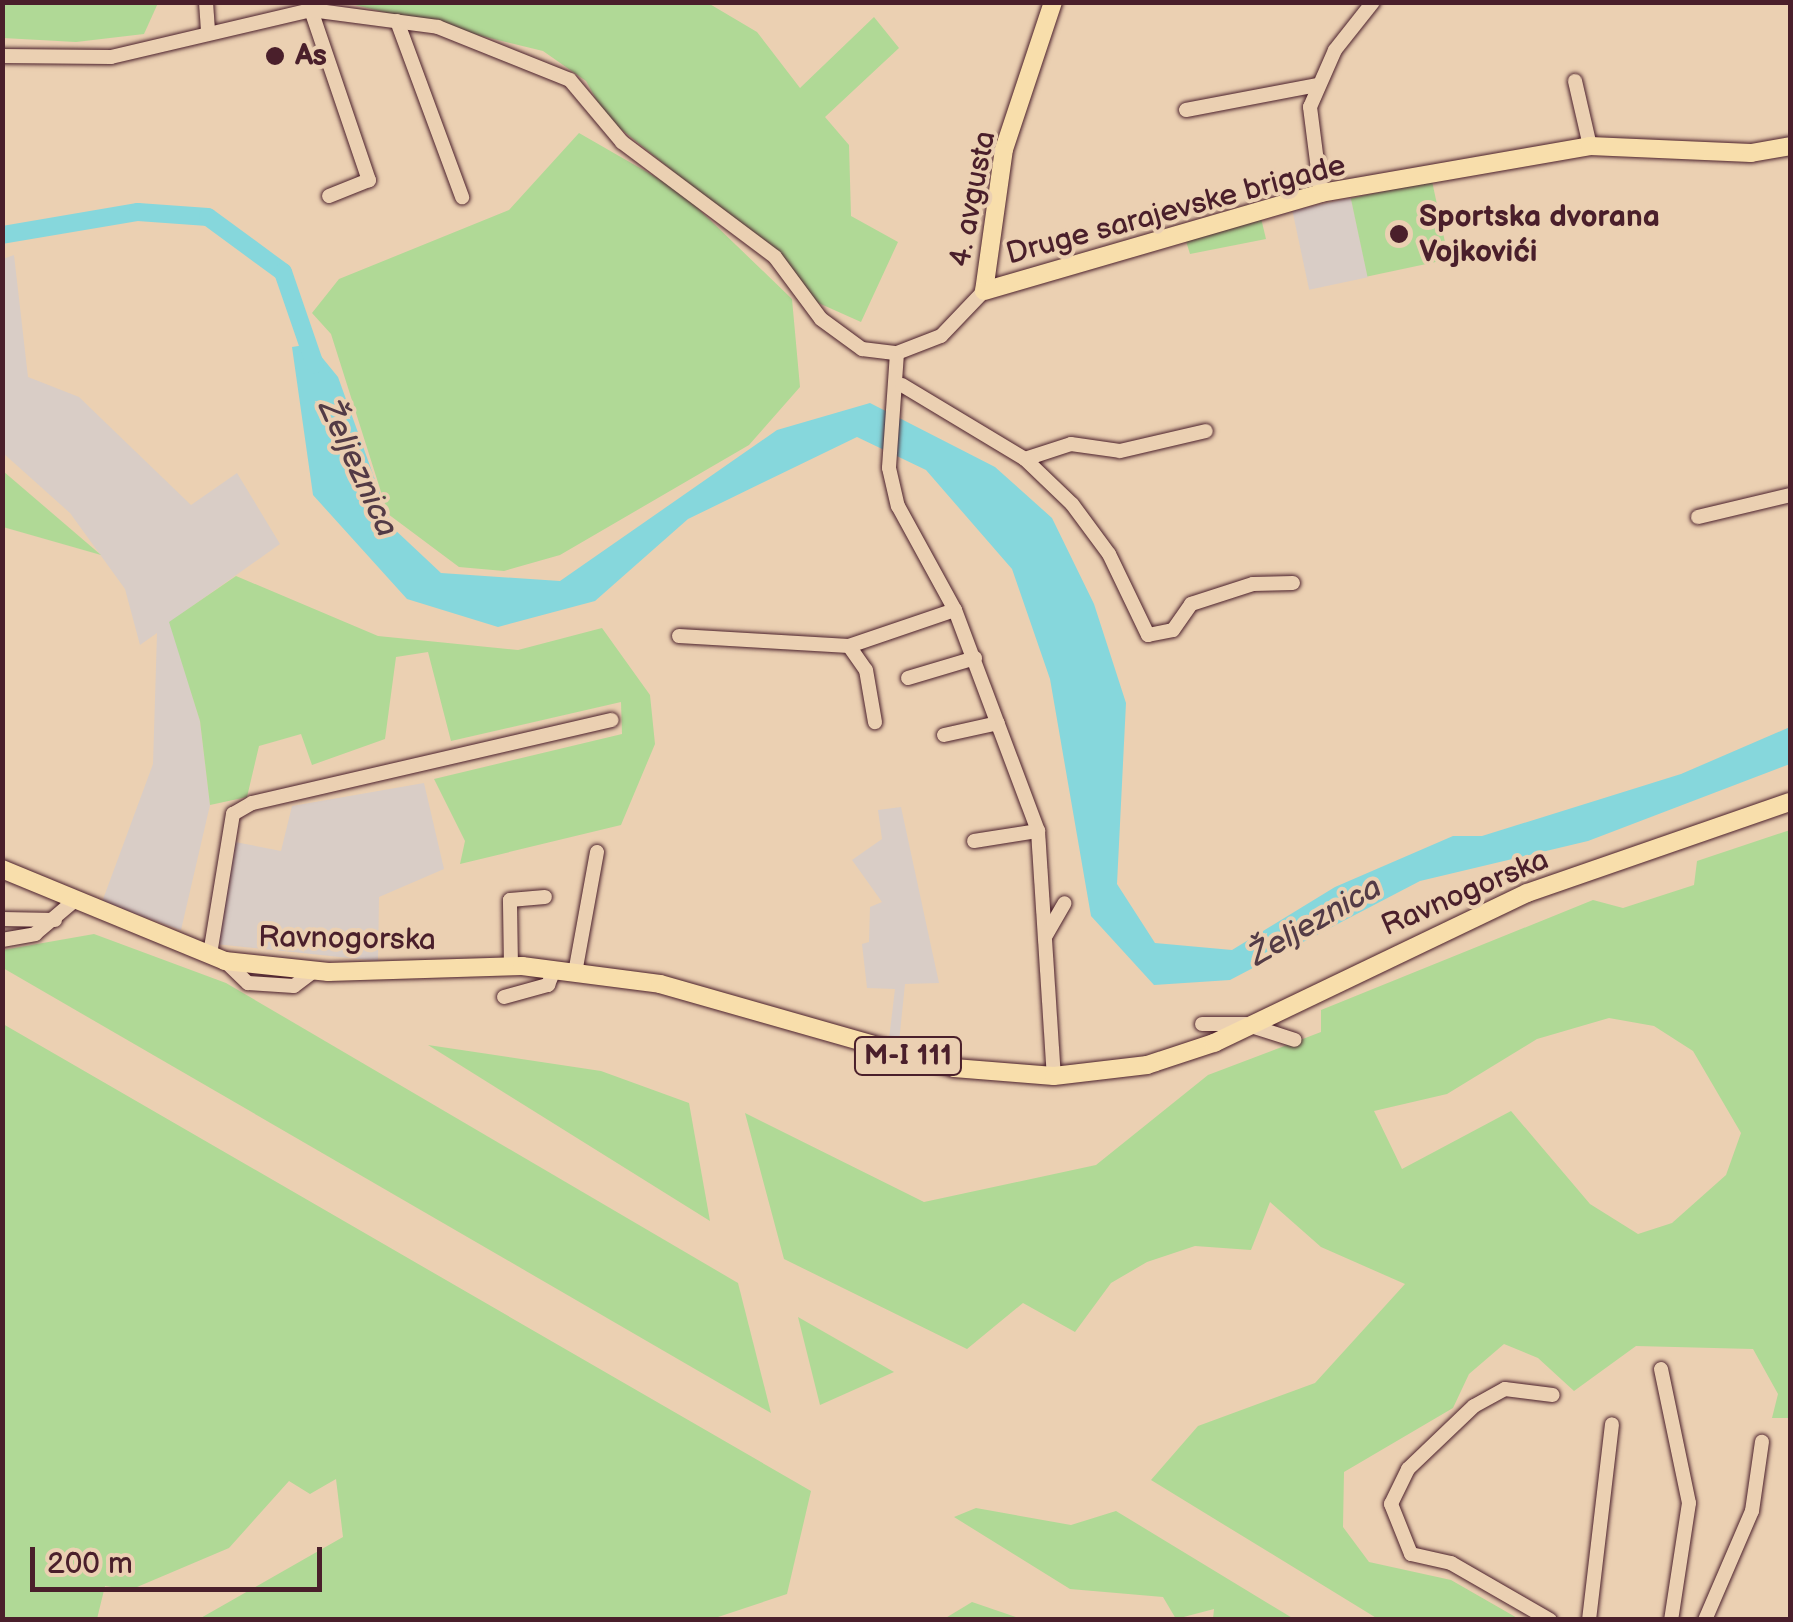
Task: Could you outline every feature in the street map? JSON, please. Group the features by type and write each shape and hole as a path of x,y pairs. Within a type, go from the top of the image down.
{"main road":[{"name":"4. avgusta","path":"984,291 1004,149 1052,2"},
{"name":"Druge sarajevske brigade","path":"984,291 1321,194 1590,146 1751,153 1790,146"},
{"name":"Ravnogorska","path":"2,869 218,955 314,971 511,966 660,984 954,1068 1054,1076 1147,1065 1251,1027 1527,893 1790,802"}],"street":[{"path":"206,2 208,30"},
{"path":"1321,194 1310,107 1317,85 1373,2"},
{"path":"312,10 369,180 329,196"},
{"path":"2,56 111,57 208,30 312,10 397,20 480,38 570,80 622,142 775,256 841,338 897,353 900,390 889,468 898,506 955,610 1038,831 1054,1076"},
{"path":"397,20 462,197"},
{"path":"1575,81 1590,146"},
{"path":"1186,110 1317,85"},
{"name":"Druge sarajevske brigade","path":"897,353 940,336 984,291"},
{"path":"900,390 1025,459 1109,554 1148,635 1172,630 1191,604 1253,584 1293,583"},
{"path":"1025,459 1071,444 1120,451 1206,430"},
{"path":"1698,517 1790,494"},
{"path":"679,636 849,646 955,610"},
{"path":"849,646 866,670 875,722"},
{"path":"908,678 975,658"},
{"path":"218,955 233,814 252,802 612,720"},
{"path":"944,735 998,723"},
{"path":"974,841 1038,831"},
{"path":"575,973 597,852"},
{"path":"511,966 510,900 545,897"},
{"path":"2,940 55,920 75,900"},
{"path":"1044,938 1065,902"},
{"path":"2,919 55,920"},
{"path":"504,997 548,986 554,970"},
{"path":"1202,1024 1251,1027 1295,1040"},
{"path":"1661,1369 1689,1502 1671,1620"},
{"path":"1550,1620 1451,1563 1410,1554 1391,1504 1408,1469 1474,1406 1505,1389 1553,1395"},
{"path":"1588,1620 1612,1424"},
{"path":"1705,1620 1752,1512 1762,1442"}],"shaded area":[{"path":"1351,198 1368,277 1309,290 1292,210"},
{"path":"14,255 28,377 79,397 191,505 237,473 280,544 170,622 200,721 210,805 181,930 102,902 153,764 157,633 140,645 125,589 70,513 3,453 3,259"},
{"path":"424,783 444,869 379,897 378,961 215,944 235,842 281,851 292,806"},
{"path":"901,807 939,983 905,984 899,1042 889,1039 895,989 867,988 862,944 869,942 870,907 882,902 852,860 882,839 878,810"}],"green space":[{"path":"2,3 158,3 144,34 76,42 3,38"},
{"path":"347,3 708,3 757,32 800,88 874,17 899,48 825,117 849,145 851,216 898,242 861,322 814,301 742,227 606,117 586,81 543,51"},
{"path":"579,133 680,191 792,299 800,387 749,445 560,555 504,571 459,567 388,514 331,334 312,313 339,279 509,210"},
{"path":"1432,181 1449,259 1367,277 1351,198"},
{"path":"1261,218 1266,239 1190,254 1185,238"},
{"path":"3,471 101,555 3,527"},
{"path":"236,576 378,636 518,650 602,628 650,695 655,744 621,825 460,864 465,841 434,779 622,734 621,702 451,741 428,652 396,657 385,739 312,765 301,734 259,746 247,797 210,805 200,721 169,622"},
{"path":"1790,830 1790,1418 1772,1418 1778,1394 1753,1349 1636,1346 1574,1391 1538,1358 1504,1344 1469,1374 1453,1408 1344,1472 1343,1527 1369,1562 1451,1580 1519,1619 1378,1619 1151,1480 1198,1426 1315,1383 1405,1284 1321,1247 1270,1202 1251,1250 1195,1246 1147,1262 1111,1283 1075,1332 1023,1303 967,1349 784,1259 745,1113 924,1202 1096,1165 1208,1075 1321,1032 1321,1010 1593,900 1623,908 1694,885 1697,861","holes":["1609,1018 1654,1026 1693,1051 1741,1133 1726,1175 1672,1223 1638,1234 1590,1204 1511,1111 1402,1169 1374,1111 1447,1094 1537,1039"]},
{"path":"94,934 226,983 738,1283 771,1413 3,968 3,950"},
{"path":"3,1024 811,1491 787,1594 709,1620 199,1619 343,1537 336,1479 310,1494 289,1481 229,1548 130,1590 105,1586 97,1619 3,1619"},
{"path":"428,1045 601,1071 689,1103 710,1221"},
{"path":"798,1317 894,1372 820,1405"},
{"path":"976,1508 1071,1525 1116,1511 1294,1619 1213,1619 1214,1609 1176,1619 1163,1597 1070,1589 954,1517"},
{"path":"972,1602 1022,1619 944,1619"}],"water":[{"path":"311,344 338,377 392,527 441,573 560,581 777,430 870,403 995,467 1052,518 1094,604 1126,703 1117,884 1155,943 1232,950 1335,887 1453,836 1482,836 1681,774 1790,727 1790,764 1588,841 1420,881 1230,980 1154,985 1091,916 1050,679 1012,569 926,470 857,437 688,519 595,601 498,627 407,599 313,495 292,347"}],"waterway":[{"name":"Željeznica","path":"2,235 138,212 208,217 283,272 315,365"}],"place":[{"name":"As","path":"275,56"},
{"name":"Sportska dvorana Vojkovići","path":"1399,234"}]}
